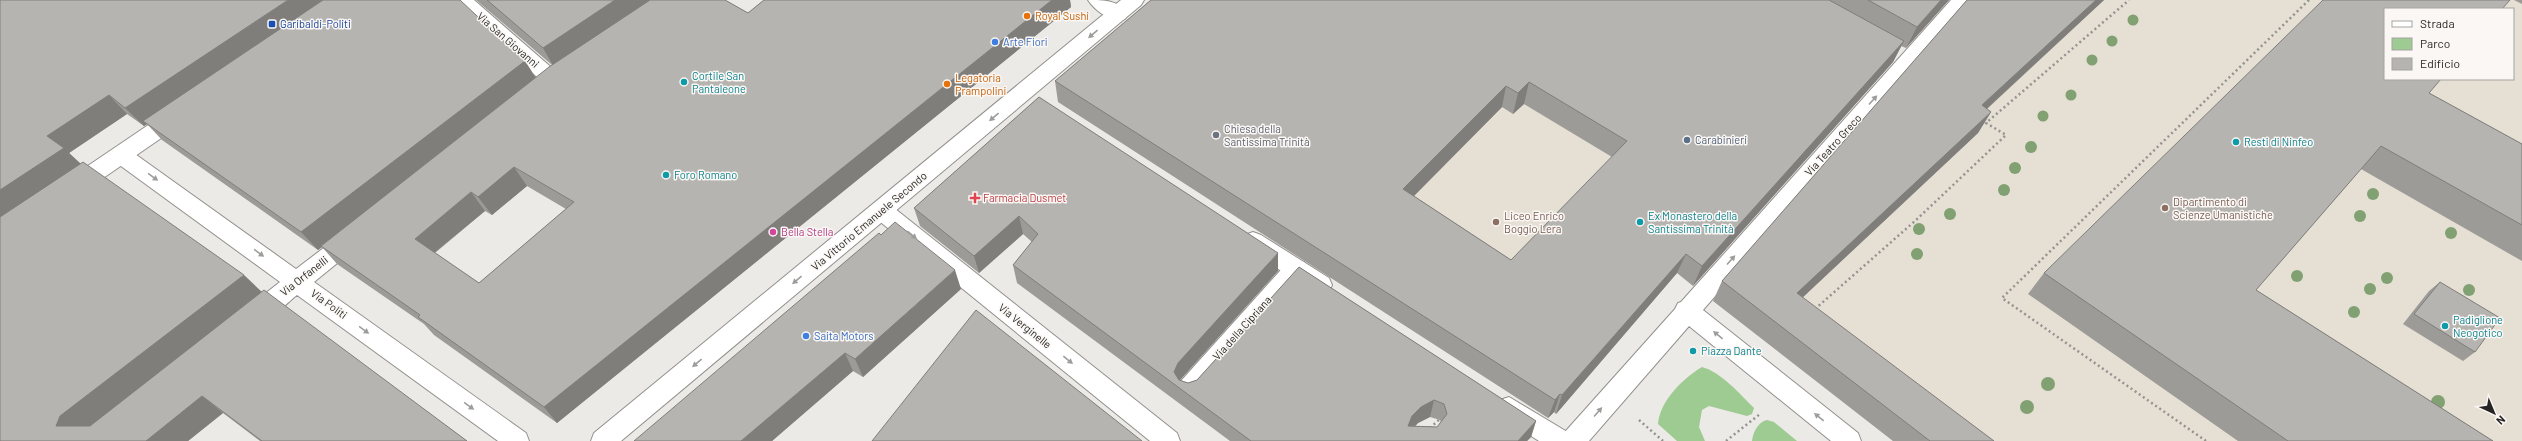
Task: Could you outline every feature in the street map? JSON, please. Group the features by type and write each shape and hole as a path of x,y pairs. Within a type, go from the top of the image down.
{"street":[{"name":"Via San Giovanni","path":"462,0 560,75 535,94"},
{"path":"1098,0 1118,14"},
{"name":"Via Vittorio Emanuele Secondo","path":"603,441 881,210 1033,98 1134,0"},
{"name":"Via Teatro Greco","path":"1573,441 1705,289 1901,56 1962,0"},
{"path":"58,198 193,106"},
{"name":"Via Politi","path":"122,155 517,441"},
{"name":"Via Verginelle","path":"881,210 1168,441"},
{"name":"Via Orfanelli","path":"235,330 372,222"},
{"path":"1237,230 1335,294"},
{"name":"Via della Cipriana","path":"1189,388 1296,269"},
{"path":"1686,310 1849,441"},
{"path":"1491,396 1560,441"}],"path":[{"path":"1818,316 1812,312 1914,221 2006,135 1986,123 2129,0"},
{"path":"2206,441 2002,298 2309,0"},
{"path":"1726,441 1766,410"},
{"path":"1430,429 1446,412"},
{"path":"1642,413 1637,419 1663,441"}],"shaded area":[{"name":"Liceo Enrico Boggio Lera","path":"1178,0 1373,0 1620,162 1600,362 1556,414 1495,373"},
{"name":"Dipartimento di Scienze Umanistiche","path":"1992,0 2522,0 2522,441 1893,441 1721,307"}],"green space":[{"path":"1702,367 1723,378 1736,390 1754,408 1752,414 1747,416 1709,406 1702,410 1699,427 1705,441 1677,441 1658,424 1660,415 1673,391 1694,372"},
{"path":"1767,420 1774,422 1797,441 1752,441 1756,428"}],"building":[{"path":"0,0 288,0 125,108 109,95 47,136 64,148 0,190"},
{"path":"323,0 460,0 525,61 301,232 143,121"},
{"path":"487,0 615,0 543,48"},
{"path":"650,0 725,0 748,13 764,0 1052,0 544,407 418,317 420,315 321,246 549,67","holes":["514,167 574,202 479,283 415,239 471,192 478,197"]},
{"path":"1151,0 1829,0 1904,41 1702,266 1686,254 1562,395 1560,394 1555,400 1055,81","holes":["1529,82 1627,141 1511,260 1403,189 1506,86 1518,93"]},
{"path":"1868,0 1941,0 1917,27"},
{"path":"1967,0 2096,0 1982,105 1991,112 1797,293 1994,441 1930,441 1722,281"},
{"path":"2323,0 2510,0 2503,8 2384,8 2384,80 2440,80 2429,93 2522,144 2522,225 2381,146 2256,290 2493,441 2288,441 2044,273"},
{"path":"1039,97 1278,253 1178,363 1174,372 1179,380 1188,383 1197,380 1299,267 1536,421 1518,441 1251,441 1013,265 1038,234 1019,216 974,256 914,208","holes":["1434,400 1444,404 1447,414 1437,427 1408,426 1412,416 1421,407"]},
{"path":"83,162 244,275 60,416 56,426 90,426 264,290 467,441 262,441 202,396 146,441 0,441 0,217"},
{"path":"895,222 955,270 855,359 845,353 741,441 634,441 879,233 881,235"},
{"name":"Padiglione Neogotico","path":"2440,282 2500,318 2475,352 2414,314"},
{"path":"976,310 1142,441 872,441"}],"place":[{"name":"Royal Sushi","path":"1027,16"},
{"name":"Garibaldi-Politi","path":"272,24"},
{"name":"Arte Fiori","path":"995,42"},
{"name":"Cortile San Pantaleone","path":"684,82"},
{"name":"Legatoria Prampolini","path":"947,84"},
{"name":"Chiesa della Santissima Trinità","path":"1216,135"},
{"name":"Carabinieri","path":"1687,140"},
{"name":"Resti di Ninfeo","path":"2236,142"},
{"name":"Foro Romano","path":"666,175"},
{"name":"Farmacia Dusmet","path":"975,198"},
{"name":"Dipartimento di Scienze Umanistiche","path":"2165,208"},
{"name":"Liceo Enrico Boggio Lera","path":"1496,222"},
{"name":"Ex Monastero della Santissima Trinità","path":"1640,222"},
{"name":"Bella Stella","path":"773,232"},
{"name":"Padiglione Neogotico","path":"2445,326"},
{"name":"Saita Motors","path":"806,336"},
{"name":"Piazza Dante","path":"1693,351"}]}
